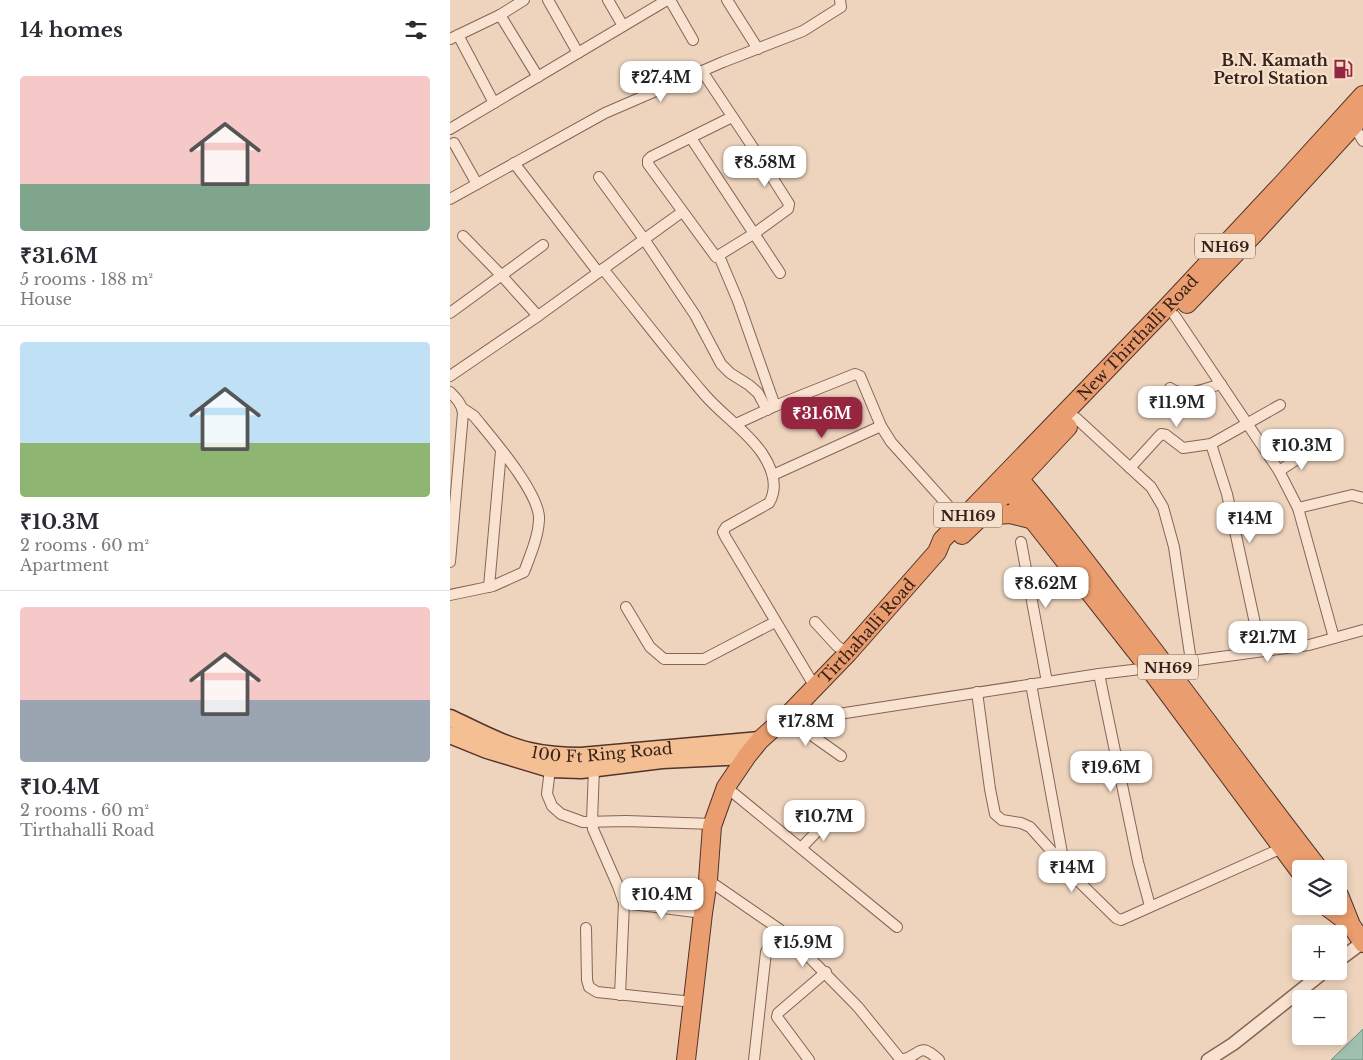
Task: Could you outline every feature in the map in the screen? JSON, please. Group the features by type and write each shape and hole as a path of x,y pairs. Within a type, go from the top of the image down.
{"highway":[{"name":"New Thirthalli Road","path":"1011,479 1162,313 1355,132 1363,95"},
{"name":"NH69","path":"1011,479 1038,459 1355,132"},
{"path":"1038,459 1035,470 1038,502"},
{"name":"NH69","path":"1011,479 1038,502 1158,666 1292,861"},
{"name":"NH69","path":"1011,479 1034,520 1158,666 1256,786 1312,860"},
{"name":"NH169","path":"937,552 950,546 983,516 1011,479"},
{"name":"Tirthahalli Road","path":"686,1060 713,824 726,787 760,740 789,714 848,653 937,552 942,540 1011,479"},
{"path":"983,516 1010,514 1034,520"},
{"path":"1337,915 1350,925 1363,942"},
{"path":"1346,915 1350,925"}],"main road":[{"name":"100 Ft Ring Road","path":"450,718 513,746 561,756 760,740"},
{"name":"100 Ft Ring Road","path":"450,735 487,750 550,769 581,770 662,760 747,756"}],"street":[{"path":"494,103 454,37 524,0"},
{"path":"548,0 578,53"},
{"path":"608,0 623,26"},
{"path":"450,129 668,0 693,40"},
{"path":"726,0 758,49"},
{"path":"450,199 617,107 803,31 841,7 840,0"},
{"path":"500,14 538,77"},
{"path":"702,71 789,204 788,209 719,256 713,255 648,164 648,160 732,118"},
{"path":"691,138 780,273"},
{"path":"454,143 477,184"},
{"path":"514,163 705,396 736,424 763,454 773,475 774,488 769,503 726,526 723,532 815,687"},
{"path":"599,177 644,239 694,315 721,364 730,373 750,385 771,408"},
{"path":"450,376 538,316 682,212"},
{"path":"463,236 538,316"},
{"path":"450,314 543,245"},
{"path":"719,256 738,301 771,408"},
{"path":"1175,316 1279,471 1298,508 1334,638"},
{"path":"736,424 855,374 860,376 881,426 900,455 910,463 962,521"},
{"path":"1170,388 1174,392 1185,394 1221,384"},
{"path":"450,392 462,408 474,416 532,492 540,518 524,572 490,587 450,595"},
{"path":"1130,468 1161,434 1166,435 1183,448 1212,444 1280,405"},
{"path":"450,562 454,460 462,408"},
{"path":"1076,418 1151,488 1163,507 1174,547 1191,660"},
{"path":"773,475 881,426"},
{"path":"1212,444 1227,494 1261,651"},
{"path":"1279,471 1311,450"},
{"path":"490,587 501,451"},
{"path":"1298,508 1352,495 1363,498"},
{"path":"1021,542 1047,682"},
{"path":"626,608 650,647 664,659 704,659 775,622"},
{"path":"815,622 837,646 848,653"},
{"path":"789,714 845,713 1191,660 1310,645 1363,630"},
{"path":"1099,674 1138,862 1150,906"},
{"path":"1030,684 1064,865"},
{"path":"977,692 995,814 1002,820 1021,823 1030,827 1065,868 1116,918 1121,920 1282,848"},
{"path":"789,714 841,756"},
{"path":"594,768 592,821 624,903 620,995"},
{"path":"550,769 548,794 552,806 561,814 583,822 713,824"},
{"path":"726,787 897,927"},
{"path":"801,848 830,818"},
{"path":"708,880 779,929 826,972 858,1007 901,1060 923,1049 939,1060"},
{"path":"624,903 703,913"},
{"path":"586,928 587,980 589,987 596,992 693,1002"},
{"path":"754,1060 766,952 779,929"},
{"path":"1347,954 1363,942"},
{"path":"809,1060 778,1020 778,1013 826,972"},
{"path":"1208,1060 1233,1044 1314,980"}],"shaded area":[{"path":"1363,1029 1363,1060 1331,1060 1347,1045"}],"place":[{"name":"B.N. Kamath Petrol Station","path":"1343,69"}]}
